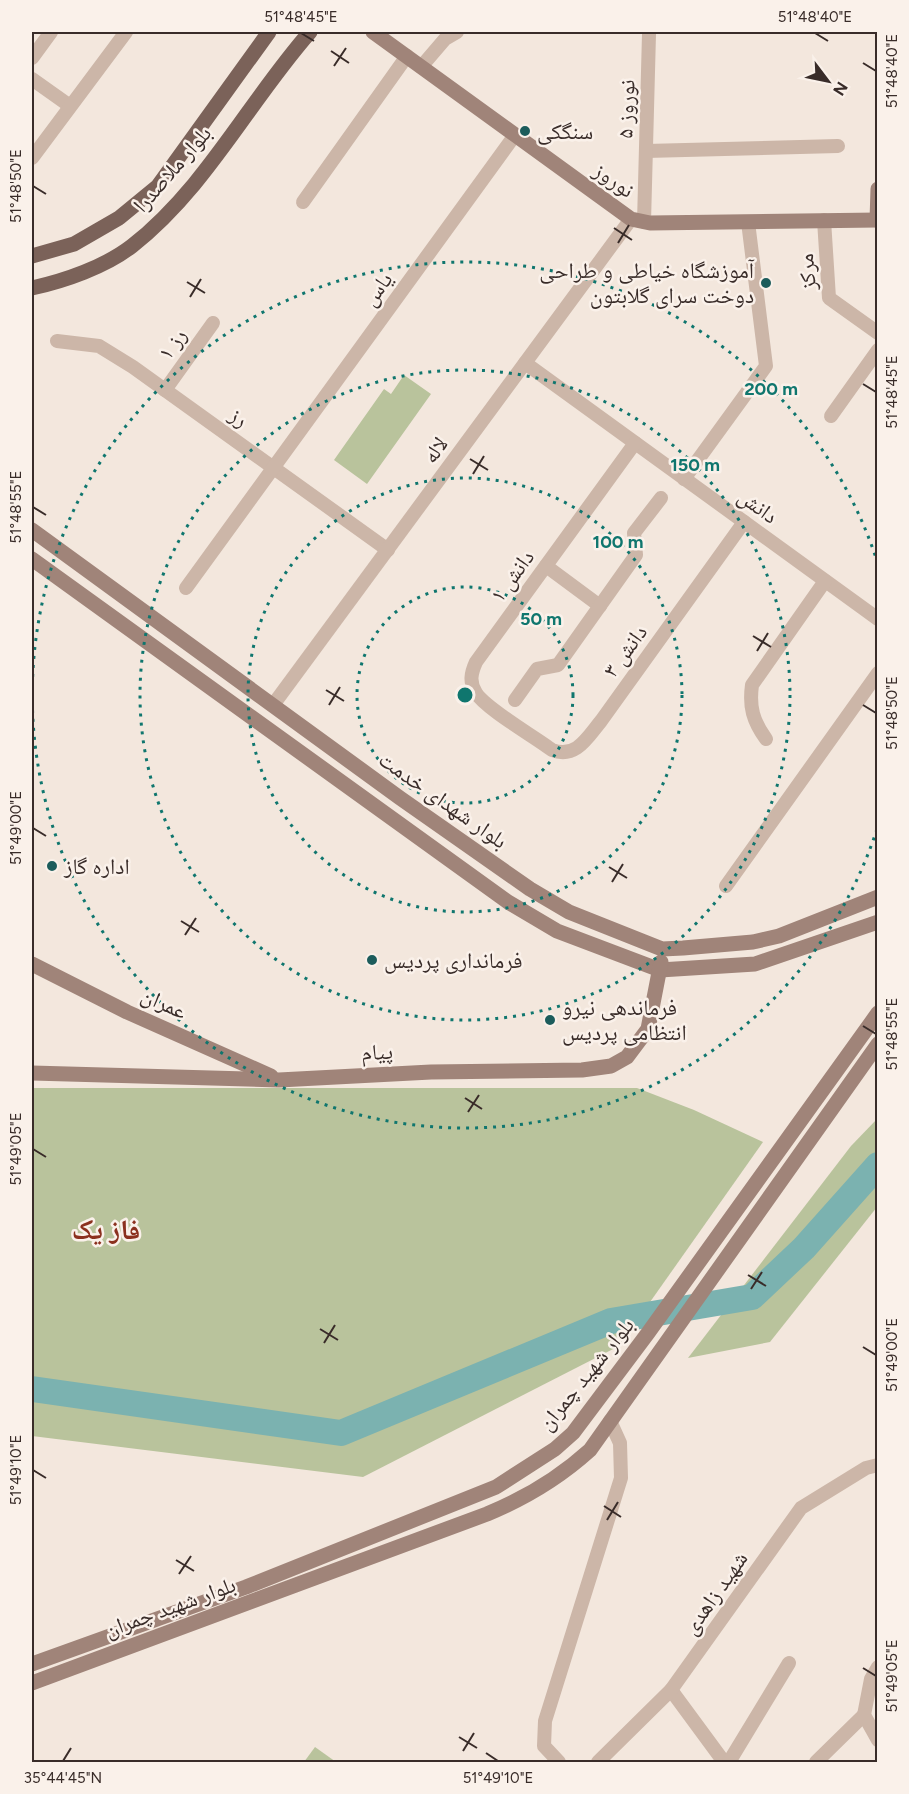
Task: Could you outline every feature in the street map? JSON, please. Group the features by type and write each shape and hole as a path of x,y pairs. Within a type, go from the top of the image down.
{"main road":[{"name":"بلوار ملاصدرا","path":"32,256 74,244 119,218 158,186 269,32"},
{"name":"بلوار ملاصدرا","path":"32,288 87,270 131,247 173,209 310,32"},
{"name":"نوروز","path":"373,32 514,135 637,220 748,222 877,220"},
{"path":"877,220 878,189"},
{"name":"بلوار شهدای خدمت","path":"32,530 400,798 530,889 569,912 663,949 753,942 818,923 878,897"},
{"name":"بلوار شهدای خدمت","path":"32,558 508,902 557,931 660,970 755,964 877,922"},
{"name":"پیام","path":"32,1073 279,1080 431,1072 582,1070 610,1066 627,1057 648,1029 663,949"},
{"name":"عمران","path":"32,964 127,1012 279,1080"},
{"name":"بلوار شهید چمران","path":"32,1664 246,1587 496,1487 555,1449 573,1433 648,1333 878,1013"},
{"name":"بلوار شهید چمران","path":"32,1683 515,1502 566,1472 590,1450 878,1044"},
{"path":"591,1408 610,1420"}],"street":[{"path":"32,58 51,32"},
{"path":"32,158 126,32"},
{"path":"421,66 445,39 457,32"},
{"name":"نوروز ۵","path":"637,220 646,151 649,34"},
{"path":"303,202 407,56"},
{"path":"32,79 70,106"},
{"name":"یاس","path":"186,588 514,135"},
{"path":"646,151 838,146"},
{"name":"لاله","path":"273,705 525,363 637,220"},
{"name":"مرکز","path":"824,220 829,298 878,333"},
{"path":"684,479 766,366 748,222"},
{"name":"رز ۱","path":"165,390 213,323"},
{"name":"رز","path":"57,341 99,346 165,390 388,550"},
{"path":"831,416 878,350"},
{"name":"دانش","path":"525,363 878,619"},
{"name":"دانش ۱","path":"520,727 476,694 471,673 635,443"},
{"path":"515,700 537,669 558,665 636,555 634,533 661,498"},
{"name":"دانش ۳","path":"520,727 552,750 563,754 572,752 583,743 744,522"},
{"path":"546,566 600,606"},
{"path":"766,739 756,725 749,703 752,685 825,581"},
{"path":"726,886 878,673"},
{"path":"559,1762 544,1746 545,1721 621,1478 620,1443 610,1420"},
{"name":"شهید زاهدی","path":"598,1762 671,1690 801,1508 866,1468 878,1465"},
{"path":"671,1690 726,1762 789,1663"},
{"path":"816,1762 864,1715 871,1679 878,1667"},
{"path":"864,1715 878,1740"}],"green space":[{"path":"404,375 431,394 367,484 334,460 384,389 391,394"},
{"path":"32,1088 637,1088 694,1110 763,1142 619,1346 363,1477 32,1436"},
{"path":"877,1119 877,1207 770,1342 688,1358 851,1146"},
{"path":"315,1747 336,1762 304,1762"}],"waterway":[{"path":"32,1389 341,1433 611,1321 752,1297 804,1248 878,1165"}],"place":[{"name":"سنگکی","path":"525,131"},
{"name":"آموزشگاه خیاطی و طراحی دوخت سرای گلابتون","path":"766,283"},
{"name":"اداره گاز","path":"52,866"},
{"name":"فرمانداری پردیس","path":"372,960"},
{"name":"فرماندهی نیرو انتظامی پردیس","path":"550,1020"}],"district":[{"name":"فاز یک","path":"106,1229"}]}
